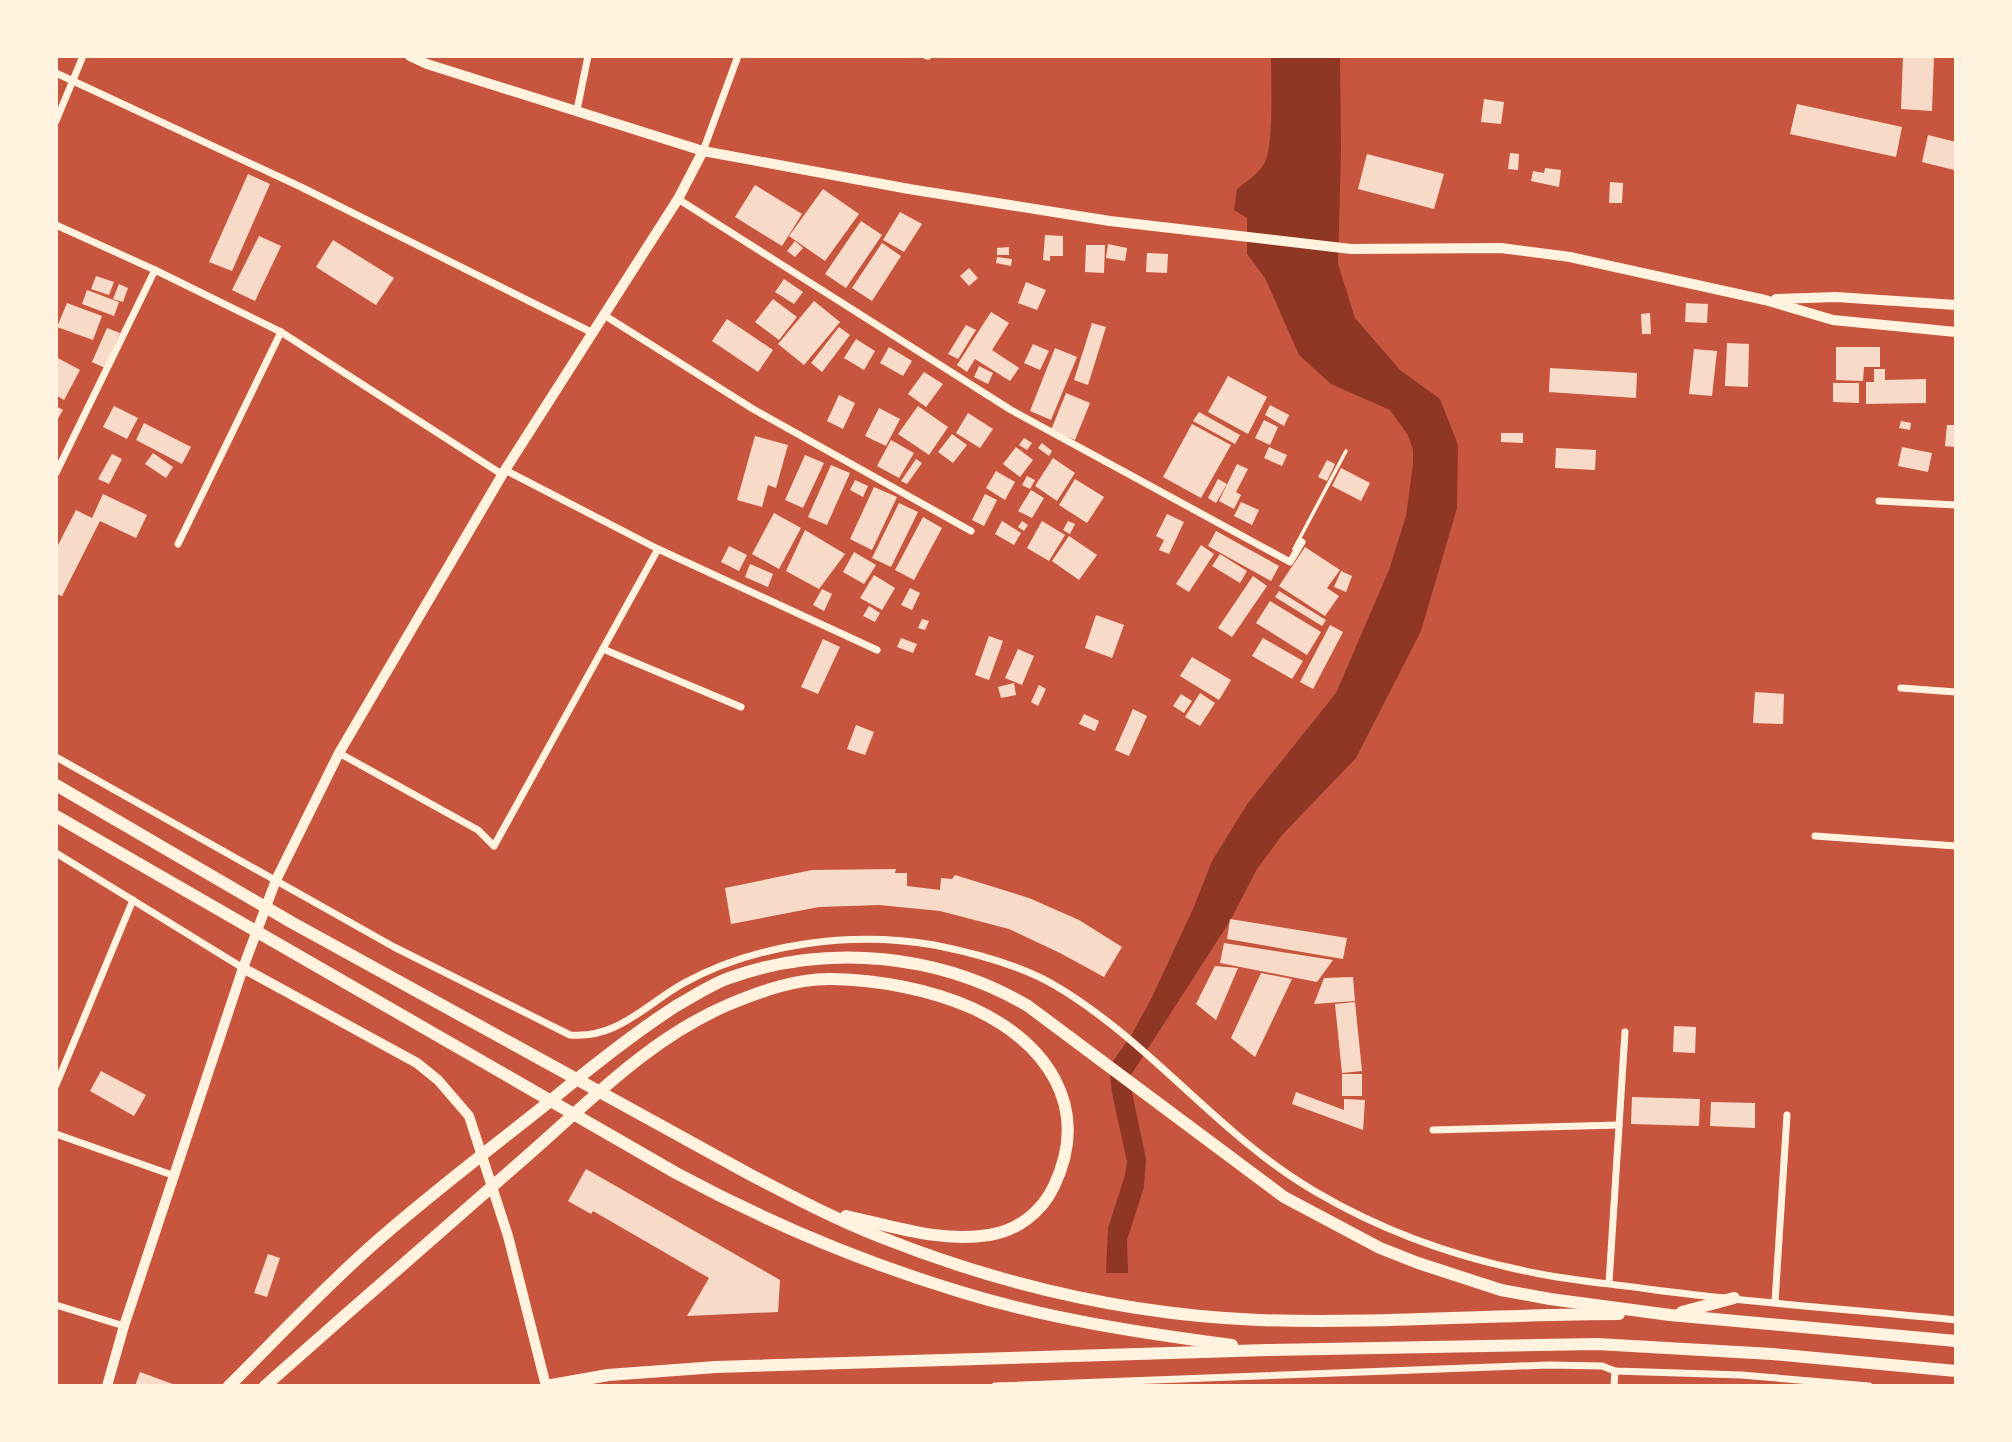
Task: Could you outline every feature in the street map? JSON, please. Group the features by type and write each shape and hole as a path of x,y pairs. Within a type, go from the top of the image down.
{"highway":[{"path":"56,785 291,922 739,1169 822,1211 963,1267 1080,1297 1186,1315 1257,1320 1327,1321 1559,1314 1671,1315 1734,1298"},
{"path":"56,816 676,1172 730,1202 797,1232 881,1266 963,1293 1129,1331 1267,1350"},
{"path":"229,1386 369,1248 637,1032 692,996 730,977 806,958 888,959 927,965 998,988 1028,1006 1284,1197 1380,1248 1418,1263 1501,1290 1671,1315 1956,1341"},
{"path":"265,1386 652,1048 727,1006 794,983 829,979 900,986 974,1009 1010,1030 1049,1066 1060,1086 1067,1114 1068,1139 1058,1178 1047,1201 1015,1227 988,1235 912,1232 822,1211"},
{"path":"546,1386 608,1376 716,1367 1267,1350 1597,1344 1772,1354 1956,1371"}],"street":[{"path":"56,121 83,56"},
{"path":"410,56 703,150 998,205 1351,249 1501,247 1570,257 1765,300 1833,320 1956,332"},
{"path":"577,110 588,56"},
{"path":"107,1386 124,1326 243,968 276,880 339,753 504,473 678,199 703,150 738,56"},
{"path":"56,73 300,187 593,333"},
{"path":"678,199 1011,410 1290,562 1302,542"},
{"path":"56,225 281,332 504,473 658,550 877,650"},
{"path":"56,473 155,270"},
{"path":"1765,300 1836,297 1956,304"},
{"path":"604,315 753,409 971,531"},
{"path":"178,544 281,332"},
{"path":"1879,501 1956,505"},
{"path":"339,753 478,830 494,846 658,550"},
{"path":"603,649 741,706"},
{"path":"1901,688 1956,692"},
{"path":"56,757 394,947 570,1035 591,1037 628,1021 683,984 719,967 774,950 849,941 896,941 933,945 1011,966 1053,984 1145,1052 1252,1148 1314,1191 1406,1237 1457,1254 1536,1273 1734,1298 1956,1320"},
{"path":"1815,836 1956,846"},
{"path":"56,853 243,968 417,1063 438,1080 469,1116 509,1237 546,1386"},
{"path":"56,1085 133,900"},
{"path":"1609,1283 1625,1032"},
{"path":"1775,1302 1787,1115"},
{"path":"1433,1130 1619,1125"},
{"path":"56,1133 175,1176"},
{"path":"56,1305 124,1326"},
{"path":"995,1386 1112,1384 1549,1365 1602,1366 1615,1371 1741,1375 1869,1386"},
{"path":"1614,1386 1615,1371"}],"lane":[{"path":"1288,560 1346,451"}],"shaded area":[{"path":"1271,56 1340,56 1338,264 1355,318 1400,370 1440,399 1458,445 1457,508 1421,631 1356,758 1283,834 1257,869 1230,921 1129,1078 1146,1159 1144,1187 1127,1240 1128,1273 1106,1273 1108,1228 1127,1162 1109,1067 1132,1034 1152,997 1212,861 1248,803 1336,693 1389,570 1406,516 1413,464 1413,450 1408,435 1390,410 1331,384 1299,355 1265,278 1247,254 1247,218 1234,210 1237,189 1259,170 1268,153"}],"building":[{"path":"1903,56 1934,56 1932,111 1901,109"},
{"path":"1484,99 1504,102 1501,124 1481,122"},
{"path":"1797,104 1902,127 1896,157 1790,134"},
{"path":"1928,135 1956,142 1954,170 1922,162"},
{"path":"1510,153 1519,154 1518,170 1508,169"},
{"path":"1367,154 1444,174 1434,209 1358,189"},
{"path":"1545,168 1561,170 1559,187 1531,181 1533,171 1544,173"},
{"path":"248,174 270,184 232,271 209,262"},
{"path":"1610,182 1623,183 1622,203 1609,203"},
{"path":"755,185 802,214 782,246 735,217"},
{"path":"823,189 859,214 825,261 789,236"},
{"path":"900,212 922,224 904,252 883,240"},
{"path":"861,221 882,235 846,288 825,274"},
{"path":"1045,235 1063,236 1063,256 1050,256 1050,261 1043,260"},
{"path":"259,236 281,246 255,301 232,290"},
{"path":"333,240 394,278 376,305 316,267"},
{"path":"795,241 803,248 795,257 787,251"},
{"path":"882,243 901,256 872,301 852,288"},
{"path":"1108,244 1127,248 1125,261 1106,258"},
{"path":"1086,245 1105,245 1104,273 1085,272"},
{"path":"1009,247 1009,255 997,255 997,248"},
{"path":"1147,253 1168,254 1167,273 1146,272"},
{"path":"997,257 1012,259 1011,266 996,263"},
{"path":"969,268 978,278 969,286 960,276"},
{"path":"96,276 114,282 109,295 91,289"},
{"path":"784,279 803,292 794,304 775,292"},
{"path":"1026,282 1046,290 1037,310 1018,303"},
{"path":"119,284 128,288 123,302 113,299"},
{"path":"87,290 119,302 114,316 82,304"},
{"path":"773,299 797,317 779,340 755,322"},
{"path":"814,301 840,322 804,365 778,344"},
{"path":"67,303 102,316 93,340 57,327"},
{"path":"1686,303 1708,304 1707,323 1685,322"},
{"path":"991,312 1009,323 992,350 1019,368 1010,381 975,359 967,372 957,365"},
{"path":"1650,313 1651,334 1642,334 1641,314"},
{"path":"727,319 773,350 758,372 712,341"},
{"path":"1092,323 1106,327 1088,385 1074,380"},
{"path":"966,325 976,330 958,359 948,354"},
{"path":"839,327 850,335 822,372 811,363"},
{"path":"107,328 120,333 105,368 92,362"},
{"path":"856,339 875,351 864,370 844,358"},
{"path":"1727,343 1749,344 1748,387 1725,386"},
{"path":"1033,344 1049,351 1040,370 1024,363"},
{"path":"889,347 912,361 903,376 880,363"},
{"path":"1836,347 1880,347 1880,367 1864,367 1863,381 1836,380"},
{"path":"1055,348 1077,357 1051,420 1030,411"},
{"path":"1694,349 1717,351 1712,396 1689,394"},
{"path":"56,357 80,370 64,400 56,395"},
{"path":"979,366 993,373 988,384 974,377"},
{"path":"1550,368 1637,373 1636,398 1549,392"},
{"path":"1874,369 1885,369 1885,380 1926,379 1926,403 1866,404 1866,382 1874,382"},
{"path":"924,372 943,384 926,407 908,394"},
{"path":"1228,376 1267,397 1248,434 1208,412"},
{"path":"1833,383 1859,383 1859,403 1833,402"},
{"path":"1066,393 1090,403 1075,440 1051,430"},
{"path":"839,395 855,403 843,429 827,421"},
{"path":"1270,405 1289,415 1284,426 1265,415"},
{"path":"56,406 63,410 56,422"},
{"path":"114,406 138,418 127,439 103,427"},
{"path":"918,406 948,427 929,455 898,434"},
{"path":"879,408 900,419 886,446 865,436"},
{"path":"1199,412 1240,435 1235,444 1193,421"},
{"path":"968,413 993,429 980,448 956,433"},
{"path":"1264,420 1278,427 1270,445 1255,438"},
{"path":"1901,421 1911,423 1910,430 1899,428"},
{"path":"144,423 191,447 182,464 136,440"},
{"path":"1192,424 1231,445 1201,498 1163,477"},
{"path":"1947,425 1956,425 1956,447 1945,446"},
{"path":"1501,433 1523,433 1523,443 1501,442"},
{"path":"952,434 967,445 953,463 938,452"},
{"path":"755,436 788,445 776,488 768,485 762,507 737,500"},
{"path":"1024,438 1032,443 1027,450 1019,445"},
{"path":"891,440 914,453 899,478 877,466"},
{"path":"1042,443 1052,451 1049,456 1038,448"},
{"path":"1016,447 1033,460 1020,477 1003,464"},
{"path":"1269,447 1287,455 1282,466 1264,458"},
{"path":"1902,447 1932,453 1928,472 1898,466"},
{"path":"1556,448 1596,450 1595,470 1555,468"},
{"path":"153,453 173,467 166,478 145,464"},
{"path":"112,454 122,459 109,484 98,479"},
{"path":"805,455 824,463 803,508 785,500"},
{"path":"1053,458 1075,473 1057,501 1035,486"},
{"path":"916,459 922,463 907,484 901,481"},
{"path":"1327,460 1335,464 1327,481 1318,477"},
{"path":"1237,464 1248,469 1236,492 1241,495 1234,509 1219,501"},
{"path":"831,465 850,473 827,525 808,517"},
{"path":"1341,468 1370,483 1361,501 1332,486"},
{"path":"996,471 1015,482 1005,500 986,488"},
{"path":"1027,476 1035,480 1030,489 1022,485"},
{"path":"1075,479 1104,497 1087,523 1059,505"},
{"path":"1218,479 1227,484 1216,503 1208,498"},
{"path":"855,480 868,486 863,497 850,490"},
{"path":"874,487 897,497 872,550 850,539"},
{"path":"1031,490 1044,498 1032,518 1018,511"},
{"path":"103,494 147,515 136,538 100,521 62,596 56,594 56,549 76,510 92,518"},
{"path":"985,494 997,500 984,526 972,520"},
{"path":"1241,502 1259,510 1252,525 1234,516"},
{"path":"899,503 918,512 891,567 872,558"},
{"path":"774,513 801,528 779,569 752,554"},
{"path":"1167,514 1184,522 1169,554 1159,550 1164,540 1156,536"},
{"path":"923,517 942,528 914,580 895,570"},
{"path":"1002,521 1021,533 1014,545 995,534"},
{"path":"1022,521 1028,525 1024,531 1018,527"},
{"path":"1042,521 1065,535 1049,561 1027,548"},
{"path":"1068,521 1075,524 1070,534 1063,530"},
{"path":"805,530 845,554 819,589 786,571"},
{"path":"1216,531 1279,566 1271,581 1208,546"},
{"path":"1069,536 1097,555 1079,580 1052,561"},
{"path":"1201,545 1214,554 1189,592 1176,584"},
{"path":"729,546 747,555 739,571 721,562"},
{"path":"1305,547 1340,570 1327,588 1339,596 1325,616 1279,586"},
{"path":"854,552 876,565 864,584 843,572"},
{"path":"1220,554 1247,571 1240,583 1212,566"},
{"path":"750,564 773,574 768,587 745,577"},
{"path":"1341,571 1352,576 1346,592 1334,587"},
{"path":"874,575 895,588 882,610 860,598"},
{"path":"1253,576 1267,586 1232,637 1218,628"},
{"path":"910,588 920,593 912,610 901,605"},
{"path":"822,589 832,594 824,611 813,605"},
{"path":"1279,591 1326,620 1322,626 1275,597"},
{"path":"1270,601 1321,632 1307,655 1256,623"},
{"path":"869,606 880,613 875,622 863,616"},
{"path":"1096,615 1124,625 1112,658 1085,648"},
{"path":"922,619 929,621 925,630 918,628"},
{"path":"1330,625 1343,632 1313,689 1300,682"},
{"path":"989,636 1003,641 989,680 975,675"},
{"path":"901,638 917,644 913,653 897,647"},
{"path":"1263,638 1303,661 1292,679 1252,656"},
{"path":"823,639 840,647 818,694 801,687"},
{"path":"1018,649 1034,656 1022,685 1005,678"},
{"path":"1192,657 1231,680 1219,700 1180,676"},
{"path":"1014,683 1016,695 1001,698 998,687"},
{"path":"1039,685 1046,689 1038,706 1031,702"},
{"path":"1755,692 1784,694 1783,724 1753,723"},
{"path":"1200,693 1215,703 1200,726 1185,717"},
{"path":"1181,694 1192,701 1184,713 1173,706"},
{"path":"1133,709 1147,716 1129,756 1115,750"},
{"path":"1084,714 1099,721 1095,731 1079,724"},
{"path":"856,725 874,732 865,755 847,749"},
{"path":"896,869 895,873 907,873 907,886 940,890 941,878 952,879 955,875 1029,898 1079,920 1122,947 1104,977 1009,929 940,911 879,905 819,907 731,924 725,888 812,870"},
{"path":"1230,919 1347,938 1343,959 1227,939"},
{"path":"1224,943 1333,960 1317,982 1220,963"},
{"path":"1215,966 1238,968 1216,1020 1196,1004"},
{"path":"1261,973 1292,979 1255,1057 1231,1038"},
{"path":"1353,977 1355,1001 1314,1004 1324,978"},
{"path":"1355,1002 1362,1071 1342,1073 1335,1004"},
{"path":"1674,1026 1696,1027 1695,1053 1673,1052"},
{"path":"101,1071 146,1095 134,1116 90,1091"},
{"path":"1342,1074 1362,1074 1362,1096 1342,1096"},
{"path":"1296,1092 1344,1110 1344,1099 1365,1100 1363,1130 1292,1104"},
{"path":"1632,1097 1700,1099 1699,1126 1631,1124"},
{"path":"1711,1102 1755,1103 1755,1128 1710,1126"},
{"path":"586,1169 780,1280 778,1312 687,1316 709,1278 593,1211 591,1214 568,1201"},
{"path":"268,1254 280,1258 267,1297 254,1293"},
{"path":"140,1372 178,1386 135,1386"}]}
